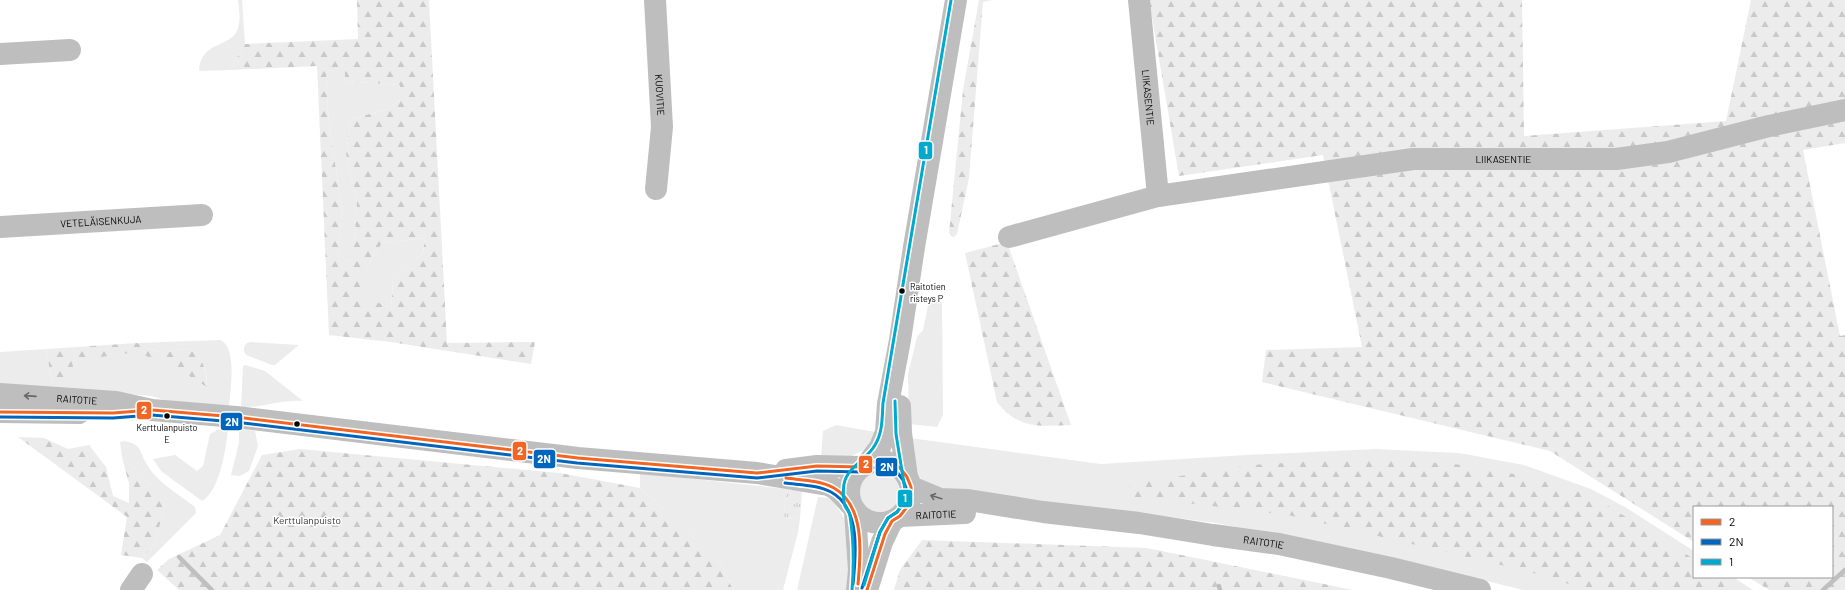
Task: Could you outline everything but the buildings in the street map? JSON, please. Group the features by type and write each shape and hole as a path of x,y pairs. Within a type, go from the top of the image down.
{"main road":[{"name":"KUOVITIE","path":"655,0 662,127 656,189"},
{"path":"857,590 859,564 853,508 848,494 849,484 854,474 880,447 886,432 888,404 900,340 914,247 956,0"},
{"name":"LIIKASENTIE","path":"1139,0 1158,196"},
{"path":"0,54 70,50"},
{"name":"LIIKASENTIE","path":"1009,237 1158,196 1413,159 1616,159 1668,152 1769,126 1845,110"},
{"name":"VETELÄISENKUJA","path":"0,227 202,215"},
{"path":"868,590 882,542 896,518 907,507 911,497 901,434 900,340"},
{"name":"RAITOTIE","path":"0,394 116,402 152,410 236,417 578,458 757,474 828,485 836,489 853,508"},
{"name":"RAITOTIE","path":"0,412 113,413 152,410"},
{"path":"864,465 879,461 890,462 900,468 909,482"},
{"name":"RAITOTIE","path":"757,474 817,466 864,465"},
{"name":"RAITOTIE","path":"909,482 940,499 968,500 1043,512 1139,523 1279,544 1391,568 1480,590"},
{"path":"853,508 863,519 872,523 882,524 896,518"},
{"name":"RAITOTIE","path":"896,518 1043,512"}],"green space":[{"path":"238,0 242,0 245,44 230,70 199,71 201,61 205,54 210,49 230,39 235,34 238,28 240,14"},
{"path":"357,0 429,0 447,343 535,342 531,364 391,342 329,335 317,66 230,70 245,44 358,39","holes":["345,64 345,81 400,85 400,100 388,109 351,119 346,154 357,202 354,246 345,264 337,256 342,212 328,114 326,76","425,238 423,253 393,280 391,308 360,295 363,273 382,243"]},
{"path":"979,0 992,0 983,2 969,178 957,234 954,237 949,233 963,90"},
{"path":"1149,0 1522,0 1524,136 1726,121 1751,0 1845,0 1845,143 1803,150 1840,336 1845,335 1845,590 1769,590 1750,578 1833,578 1833,506 1693,506 1693,541 1550,451 1262,382 1266,350 1362,347 1323,155 1179,176"},
{"path":"346,63 345,81 400,85 400,100 388,109 351,119 346,154 357,202 354,246 345,265 337,256 342,212 328,114 326,76"},
{"path":"425,238 423,253 393,280 391,308 359,295 363,273 382,243"},
{"path":"1007,242 1071,425 1040,426 1022,422 1013,418 997,402 965,253"},
{"path":"929,301 942,302 943,415 937,427 909,424 908,374 917,337 923,330"},
{"path":"220,340 226,344 231,360 232,371 229,408 169,401 151,396 44,387 0,386 0,352 46,349 52,382 72,361 136,351 175,367 207,386 203,363 196,354 185,349 159,352 137,343"},
{"path":"137,343 159,352 185,349 196,354 200,358 205,369 207,387 175,367 136,352 72,361 75,380 52,382 46,349"},
{"path":"247,343 299,345 275,365 272,365 246,355 244,347"},
{"path":"246,365 265,371 303,401 287,401 241,407 243,366"},
{"path":"836,425 875,432 867,449 851,456 821,459 823,431"},
{"path":"225,427 228,429 226,447 218,479 208,496 202,501 161,471 153,459 175,455 197,471 203,466 210,434"},
{"path":"239,429 255,431 258,446 249,471 240,476 231,475 239,443"},
{"path":"18,437 44,438 68,449 89,445 106,467 113,496 129,503 129,484 122,457 166,498 155,545 142,558 121,555 127,517"},
{"path":"910,438 1101,464 1375,449 1459,453 1524,465 1591,489 1625,507 1693,550 1693,578 1735,578 1753,590 1523,590 1391,557 1216,523 1098,508 955,496 924,486 913,461"},
{"path":"120,442 130,442 138,447 148,466 157,478 195,507 196,513 147,562 142,558 155,545 166,498 122,457"},
{"name":"Kerttulanpuisto","path":"300,449 560,473 640,488 680,523 722,566 733,590 179,590 157,570 169,559 220,535 262,455"},
{"path":"1374,458 1465,465 1530,477 1592,496 1693,558 1693,578 1723,578 1741,590 1588,590 1527,571 1288,515 1128,496 1130,484 1250,465"},
{"path":"876,470 884,470 892,473 898,479 901,491 898,503 892,509 884,512 876,512 868,509 862,503 859,495 859,487 862,479 868,473"},
{"path":"640,473 786,489 784,518 800,519 783,590 733,590 722,566 680,523 640,488"},
{"path":"786,489 802,491 800,519 784,518"},
{"path":"818,497 830,498 842,514 853,538 846,590 797,590"},
{"path":"922,540 1147,548 1353,590 894,590 900,570"}],"waterway":[{"path":"179,557 212,590"},
{"path":"1823,590 1845,570"},
{"path":"1219,586 1220,590"}],"transit line":[{"name":"1","path":"852,590 852,535 850,515 844,501 844,484 849,473 875,445 881,430 883,403 951,0"},
{"name":"1","path":"864,585 880,532 888,518 897,512 903,504 906,496 896,434 895,401"},
{"name":"2","path":"0,412 113,413 152,410 236,417 578,458 757,473 817,466 861,467 868,463 879,461 890,462 900,468 907,477 911,487 911,497 907,507 900,516 892,521 885,534 867,590"},
{"name":"2N","path":"0,417 113,418 152,415 235,422 577,463 757,478 817,471 861,472 870,468 888,467 897,472 903,480 906,488 906,496 903,504 897,512 888,518 880,532 862,588"},
{"name":"2","path":"786,478 829,485 844,496 851,506 859,531 860,558 858,584"},
{"name":"2N","path":"785,483 820,488 831,492 841,499 848,509 852,520 855,546 853,584"}],"place":[{"name":"Raitotien risteys P","path":"902,291"},
{"name":"Kerttulanpuisto E","path":"167,416"}]}
